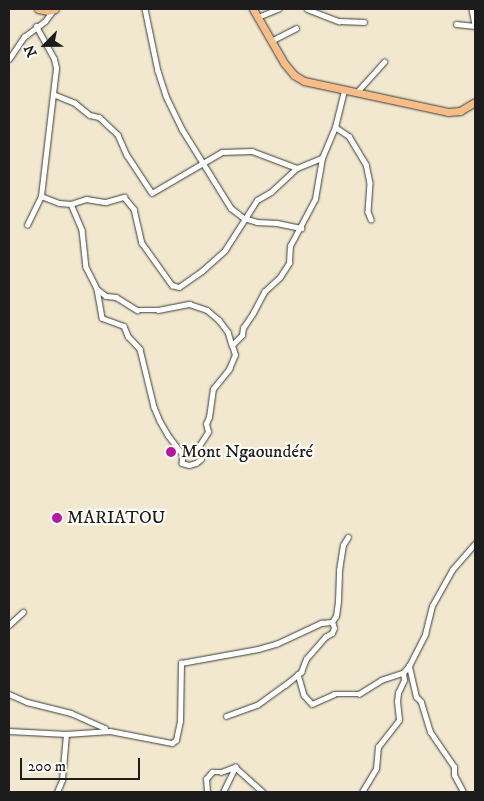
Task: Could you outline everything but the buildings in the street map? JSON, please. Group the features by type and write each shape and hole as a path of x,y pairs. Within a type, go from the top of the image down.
{"main road":[{"path":"38,9 54,9"},
{"path":"253,9 271,41 294,75 317,86 448,112 460,111 475,102"}],"street":[{"path":"9,59 24,37 45,21 54,9"},
{"path":"145,9 158,70 166,96 202,164 231,208 244,218 257,222 277,223 301,228"},
{"path":"258,17 278,9"},
{"path":"306,9 339,21 364,22"},
{"path":"456,24 475,25 472,9"},
{"path":"27,225 41,196 56,68 54,59 36,27"},
{"path":"271,41 296,28"},
{"path":"356,93 384,62"},
{"path":"232,345 242,335 243,328 254,313 264,292 280,277 289,263 289,251 315,199 322,158 335,127 344,91"},
{"path":"53,94 75,103 90,114 99,117 118,135 127,155 152,193 222,152 246,149 297,168"},
{"path":"335,127 349,136 366,164 370,183 368,212 371,219"},
{"path":"41,196 59,203 72,204 86,199 106,202 124,198 134,209 142,243 175,287 202,271 219,256 233,239 244,218 257,200 270,192 297,168 322,158"},
{"path":"72,204 82,230 86,267 97,289 102,318 124,326 128,336 140,349 154,407 168,435 183,455 182,462 189,465 201,459 199,446 208,432 206,424 209,417 213,389 229,369 235,355 228,332 219,320 206,310 189,304 158,310 137,310 116,297 106,296 97,289"},
{"path":"332,622 336,616 343,546 348,538"},
{"path":"362,792 376,769 378,747 399,720 397,702 404,680 404,673 425,634 432,606 452,570 475,544"},
{"path":"9,625 23,612"},
{"path":"226,716 257,705 298,674 303,669 306,659 325,637 332,632 334,628 332,622"},
{"path":"9,731 66,734 106,732 172,742 176,740 180,721 181,663 258,649 276,644 321,623 332,622"},
{"path":"409,666 416,697 421,702 430,732 454,767 454,775 463,792"},
{"path":"298,674 304,695 312,704 334,694 359,694 382,680 404,673"},
{"path":"9,694 27,702 71,713 105,728 106,732"},
{"path":"57,792 62,780 66,734"},
{"path":"207,792 206,779 212,772 221,772 235,767"},
{"path":"223,792 235,767"},
{"path":"235,767 263,792"}],"place":[{"name":"Mont Ngaoundéré","path":"171,452"},
{"name":"MARIATOU","path":"57,518"}]}
